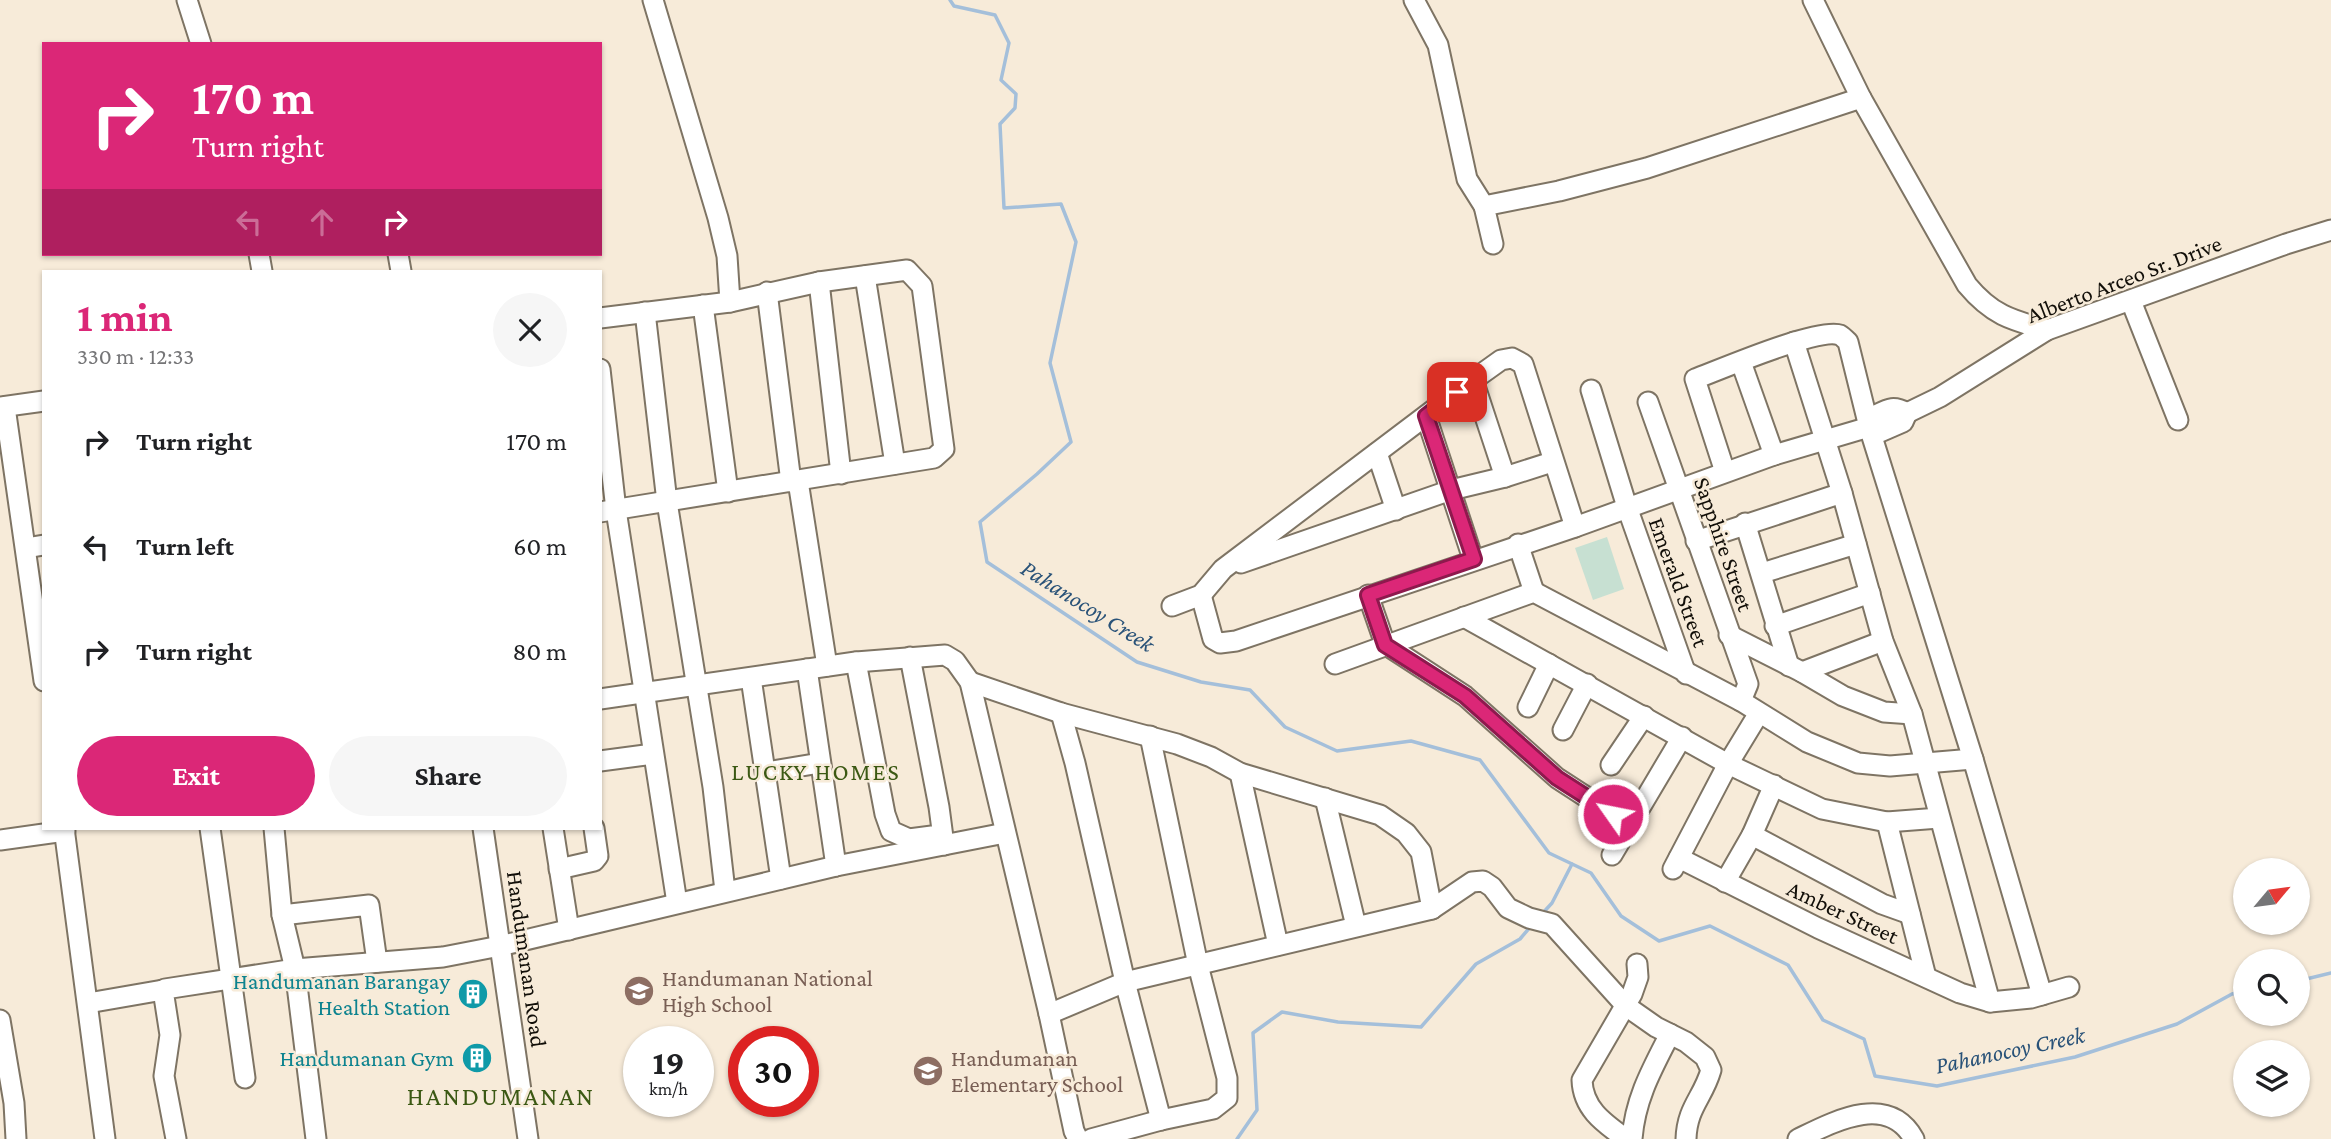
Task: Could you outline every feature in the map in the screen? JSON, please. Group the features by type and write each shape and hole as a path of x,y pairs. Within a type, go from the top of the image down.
{"street":[{"path":"187,0 200,42"},
{"path":"653,0 718,218 727,256 730,302"},
{"path":"1414,0 1438,45 1467,179 1484,206 1493,244"},
{"path":"1813,0 1861,98 1967,285 1982,303 2011,320 2047,330"},
{"path":"1484,206 1559,191 1647,168 1861,98"},
{"name":"Alberto Arceo Sr. Drive","path":"1868,427 1874,415 1888,409 1898,408 1907,413 1940,397 2047,330 2331,230"},
{"path":"602,318 730,302 819,282 907,270 922,286 944,449 934,458 608,511"},
{"path":"865,276 895,464"},
{"path":"819,282 841,474"},
{"path":"767,292 795,482 827,666"},
{"path":"2131,301 2178,420"},
{"path":"703,305 728,492"},
{"path":"645,312 667,502 697,685 725,891"},
{"path":"1725,472 1695,379 1794,342 1831,334 1841,335 1848,342 1868,427 1973,759 2042,995"},
{"path":"1794,342 1842,493 1883,641 1912,714 1990,1002 2042,995 2068,987"},
{"path":"1172,606 1201,595 1223,569 1501,360 1512,358 1522,364 1575,527"},
{"path":"1741,362 1774,455"},
{"path":"1473,380 1505,477"},
{"name":"Emerald Street","path":"1591,390 1627,507 1686,674"},
{"path":"42,401 3,407 35,547 42,651"},
{"name":"Sapphire Street","path":"1648,402 1748,684 1741,701"},
{"path":"602,404 608,511 645,694 677,903"},
{"path":"1426,416 1474,559"},
{"path":"1201,595 1213,639 1220,643 1236,641 1575,527 1774,455 1868,427"},
{"path":"1377,453 1396,510"},
{"path":"1223,569 1451,490 1505,477 1552,461"},
{"path":"1696,541 1842,493"},
{"path":"1745,523 1762,573 1775,626 1795,669"},
{"path":"1518,544 1534,592 1741,701 1807,742 1858,763 1890,766 1973,759"},
{"path":"1762,573 1856,544"},
{"path":"1335,664 1534,592"},
{"path":"1775,626 1870,593"},
{"path":"1368,595 1385,645 1465,696 1557,778 1632,826"},
{"path":"1465,617 1728,764 1822,809 1886,822 1939,818"},
{"path":"1729,635 1843,696 1884,712 1912,714"},
{"path":"1795,669 1883,641"},
{"path":"602,699 856,662 946,654 955,661 970,682 1078,1139"},
{"path":"910,657 943,840"},
{"path":"856,662 885,814 891,831 909,839 943,840"},
{"path":"1528,707 1549,664"},
{"path":"807,669 836,866"},
{"path":"751,678 781,879"},
{"path":"970,682 1061,713 1150,736 1211,757 1240,773 1380,815 1406,833 1421,852 1432,909"},
{"path":"1563,730 1587,684"},
{"path":"1061,713 1161,1120"},
{"path":"1728,764 1759,713"},
{"path":"1611,765 1644,716"},
{"path":"1091,1139 1213,1109 1227,1098 1227,1078 1198,964 1150,736"},
{"path":"1612,855 1632,826 1682,737"},
{"path":"602,761 653,754"},
{"path":"766,772 820,763"},
{"name":"Amber Street","path":"1728,764 1676,864 1725,882 1960,993 1990,1002"},
{"path":"1240,773 1278,944"},
{"path":"1725,882 1752,835 1774,785"},
{"path":"1325,798 1356,926"},
{"path":"1886,822 1926,977"},
{"path":"0,840 59,830"},
{"path":"65,830 106,1139"},
{"path":"209,830 245,1078"},
{"path":"274,830 282,915 295,969 316,1139"},
{"name":"Handumanan Road","path":"483,830 528,1139"},
{"path":"553,830 569,930"},
{"path":"559,869 594,861 598,856 594,830"},
{"path":"88,1003 295,969 443,957 569,930 943,840 1005,833"},
{"path":"1752,835 1882,904 1910,914"},
{"path":"1049,1014 1125,982 1432,909 1472,882 1483,881 1492,887 1508,908 1528,918 1552,924 1626,1006 1686,1042 1705,1058 1712,1070 1687,1119 1686,1139"},
{"path":"282,915 369,905 377,962"},
{"path":"1626,1139 1605,1124 1587,1106 1582,1080 1626,1006 1638,977 1637,964"},
{"path":"163,990 170,1035 164,1076 176,1139"},
{"path":"0,1020 7,1105 16,1139"},
{"path":"1632,1139 1639,1097 1671,1034"},
{"path":"1798,1139 1826,1125 1865,1113 1877,1113 1895,1120 1910,1132 1914,1139"}],"green space":[{"path":"1607,537 1624,589 1593,600 1575,548"}],"waterway":[{"name":"Pahanocoy Creek","path":"950,0 954,6 995,15 1009,43 1001,80 1016,94 1015,108 1000,124 1004,208 1061,204 1076,242 1050,363 1071,442 980,522 987,562 1137,662 1201,682 1250,690 1285,727 1337,751 1411,741 1480,760 1549,853 1591,873 1621,916 1659,941 1710,926 1788,965 1823,1020 1864,1039 1875,1076 1937,1086 2075,1057 2177,1024 2233,994"},
{"path":"1541,915 1552,903 1572,864"},
{"path":"1237,1139 1257,1110 1253,1033 1282,1012 1338,1022 1421,1027 1476,964 1520,939 1531,926"},
{"name":"Pahanocoy Creek","path":"2310,978 2331,973"}],"place":[{"name":"Handumanan National High School","path":"639,991"},
{"name":"Handumanan Barangay Health Station","path":"473,994"},
{"name":"Handumanan Gym","path":"477,1058"},
{"name":"Handumanan Elementary School","path":"928,1071"}],"district":[{"name":"LUCKY HOMES","path":"816,772"},
{"name":"HANDUMANAN","path":"501,1096"}],"route":[{"path":"1457,392 1426,416 1474,559 1368,595 1385,645 1465,696 1557,778 1613,814"}]}
